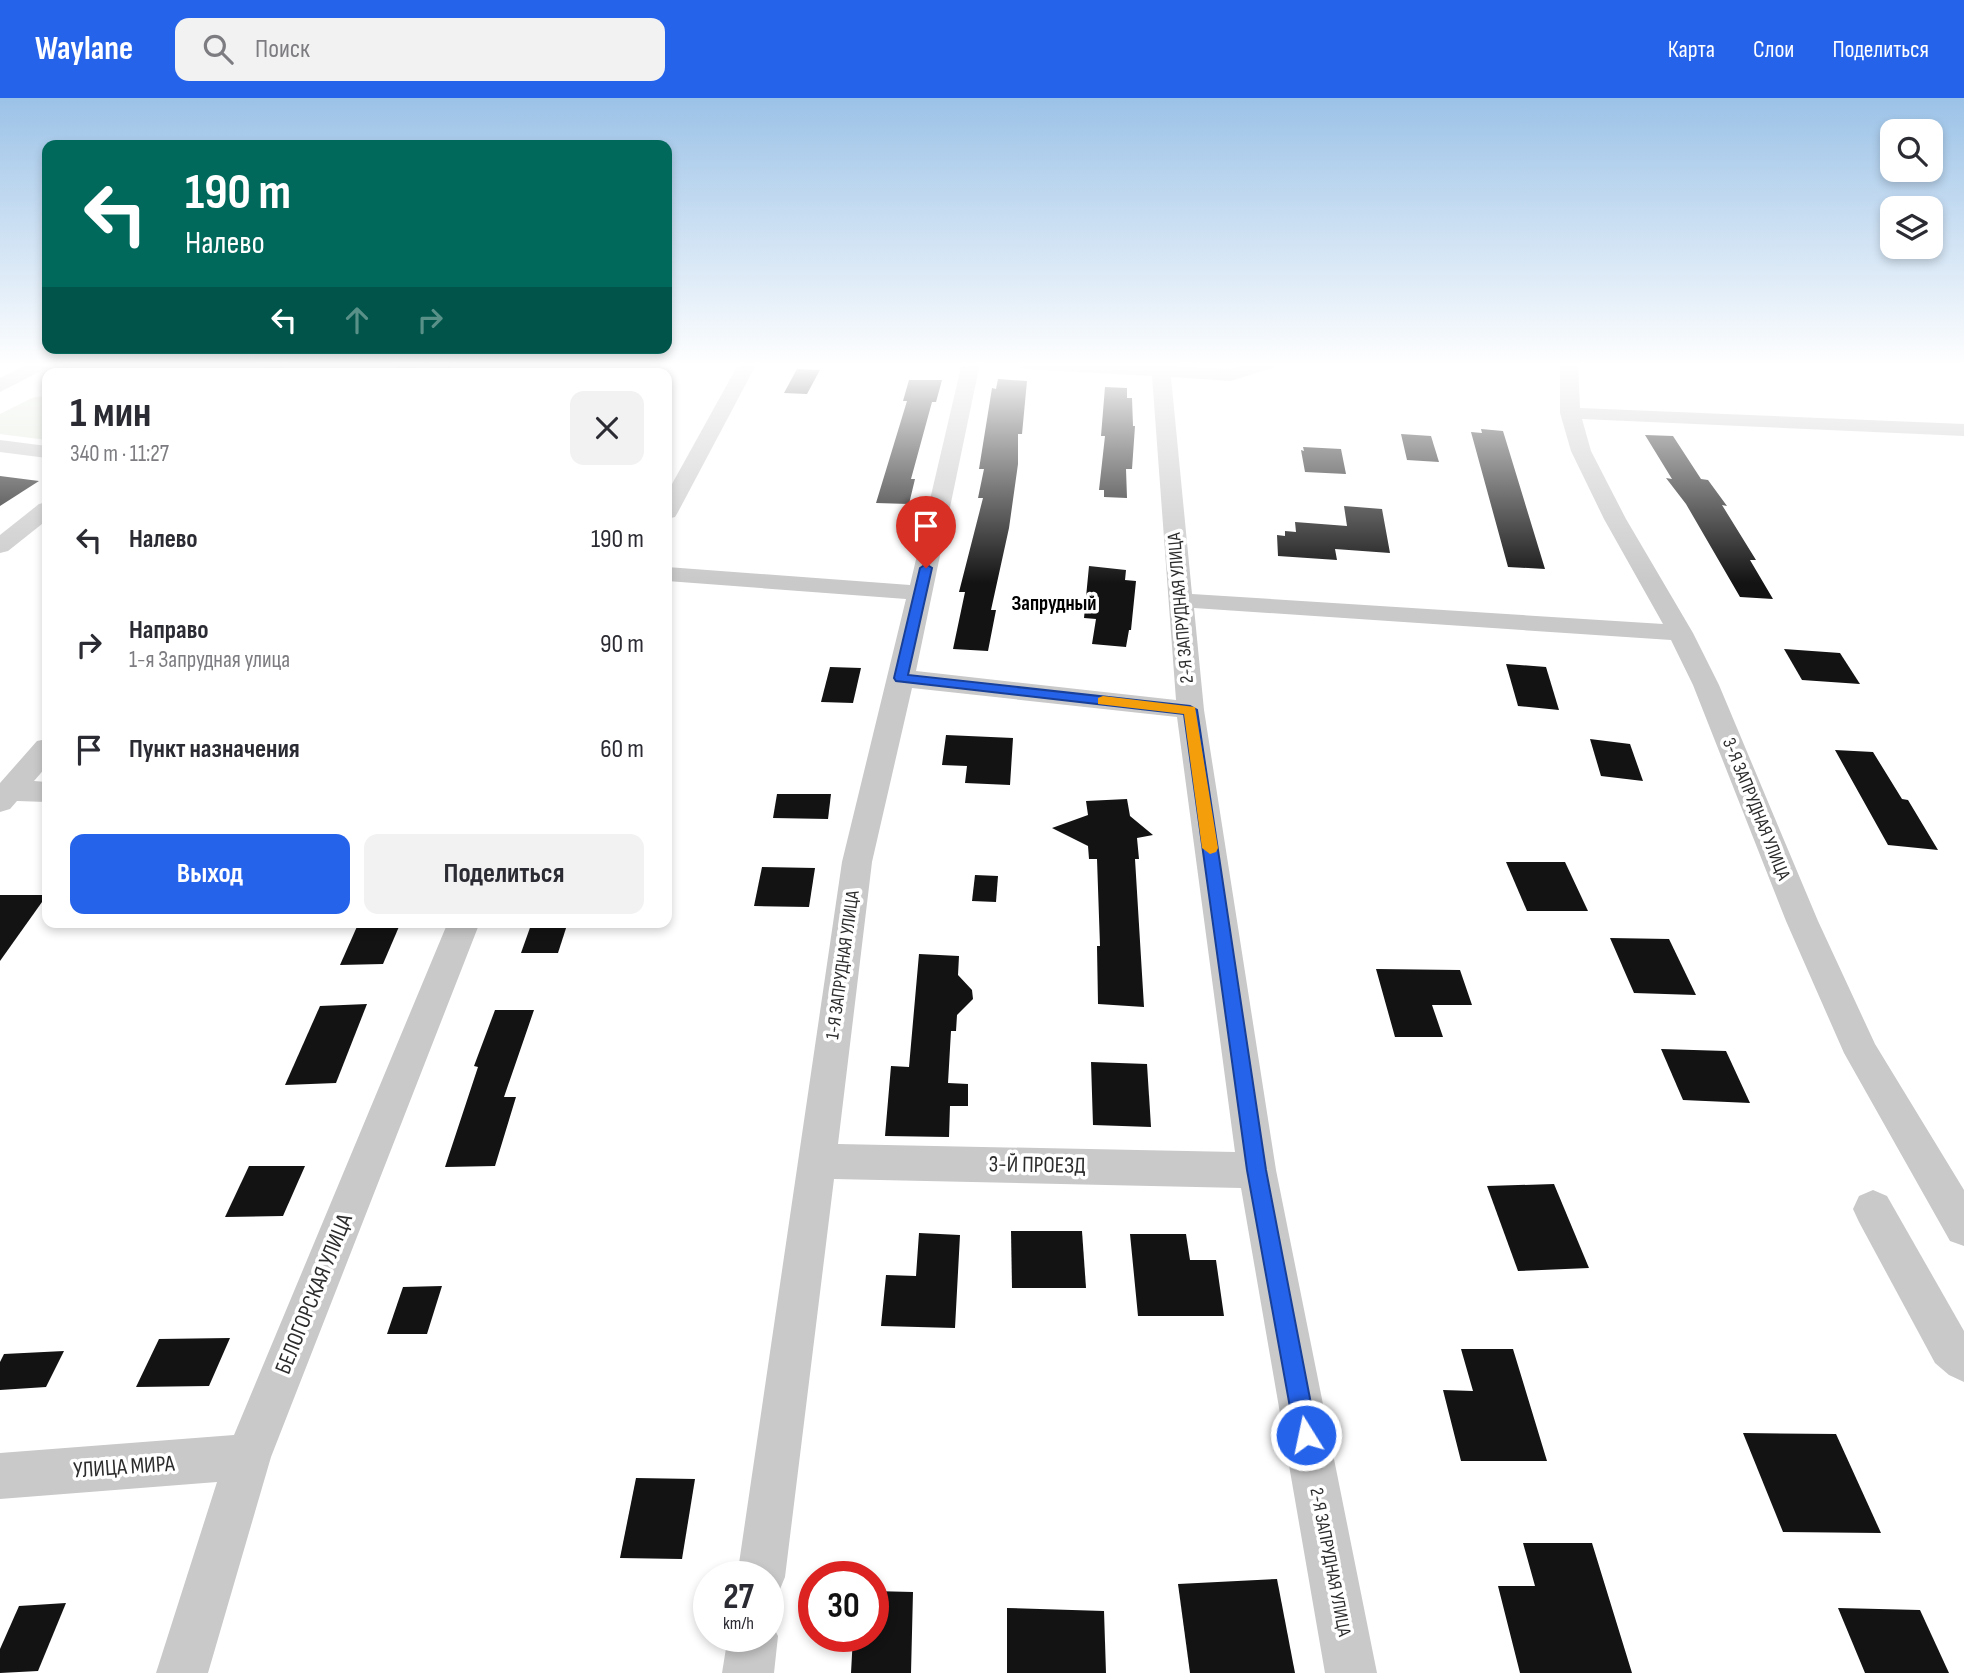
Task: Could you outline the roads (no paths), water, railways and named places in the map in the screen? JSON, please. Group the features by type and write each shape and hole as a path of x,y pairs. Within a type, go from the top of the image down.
{"street":[{"path":"672,503 708,436"},
{"name":"1-Я ЗАПРУДНАЯ УЛИЦА","path":"763,1561 857,862 955,436"},
{"name":"2-Я ЗАПРУДНАЯ УЛИЦА","path":"1166,436 1190,710 1257,1170 1351,1673"},
{"name":"3-Я ЗАПРУДНАЯ УЛИЦА","path":"1577,436 1581,451 1615,519 1680,633 1706,685 1802,921 1862,1053 1964,1227"},
{"path":"0,446 42,452"},
{"path":"0,546 42,513"},
{"path":"672,574 920,593"},
{"path":"1179,600 1680,633"},
{"path":"901,678 1190,710"},
{"path":"5,796 42,754"},
{"path":"5,796 42,792"},
{"name":"БЕЛОГОРСКАЯ УЛИЦА","path":"182,1673 248,1457 462,928"},
{"name":"3-Й ПРОЕЗД","path":"817,1161 1257,1170"},
{"path":"1873,1209 1939,1331 1950,1348 1964,1360"},
{"name":"УЛИЦА МИРА","path":"0,1476 248,1457"},
{"path":"748,1673 751,1652"}],"district":[{"name":"Запрудный","path":"1054,603"}]}
